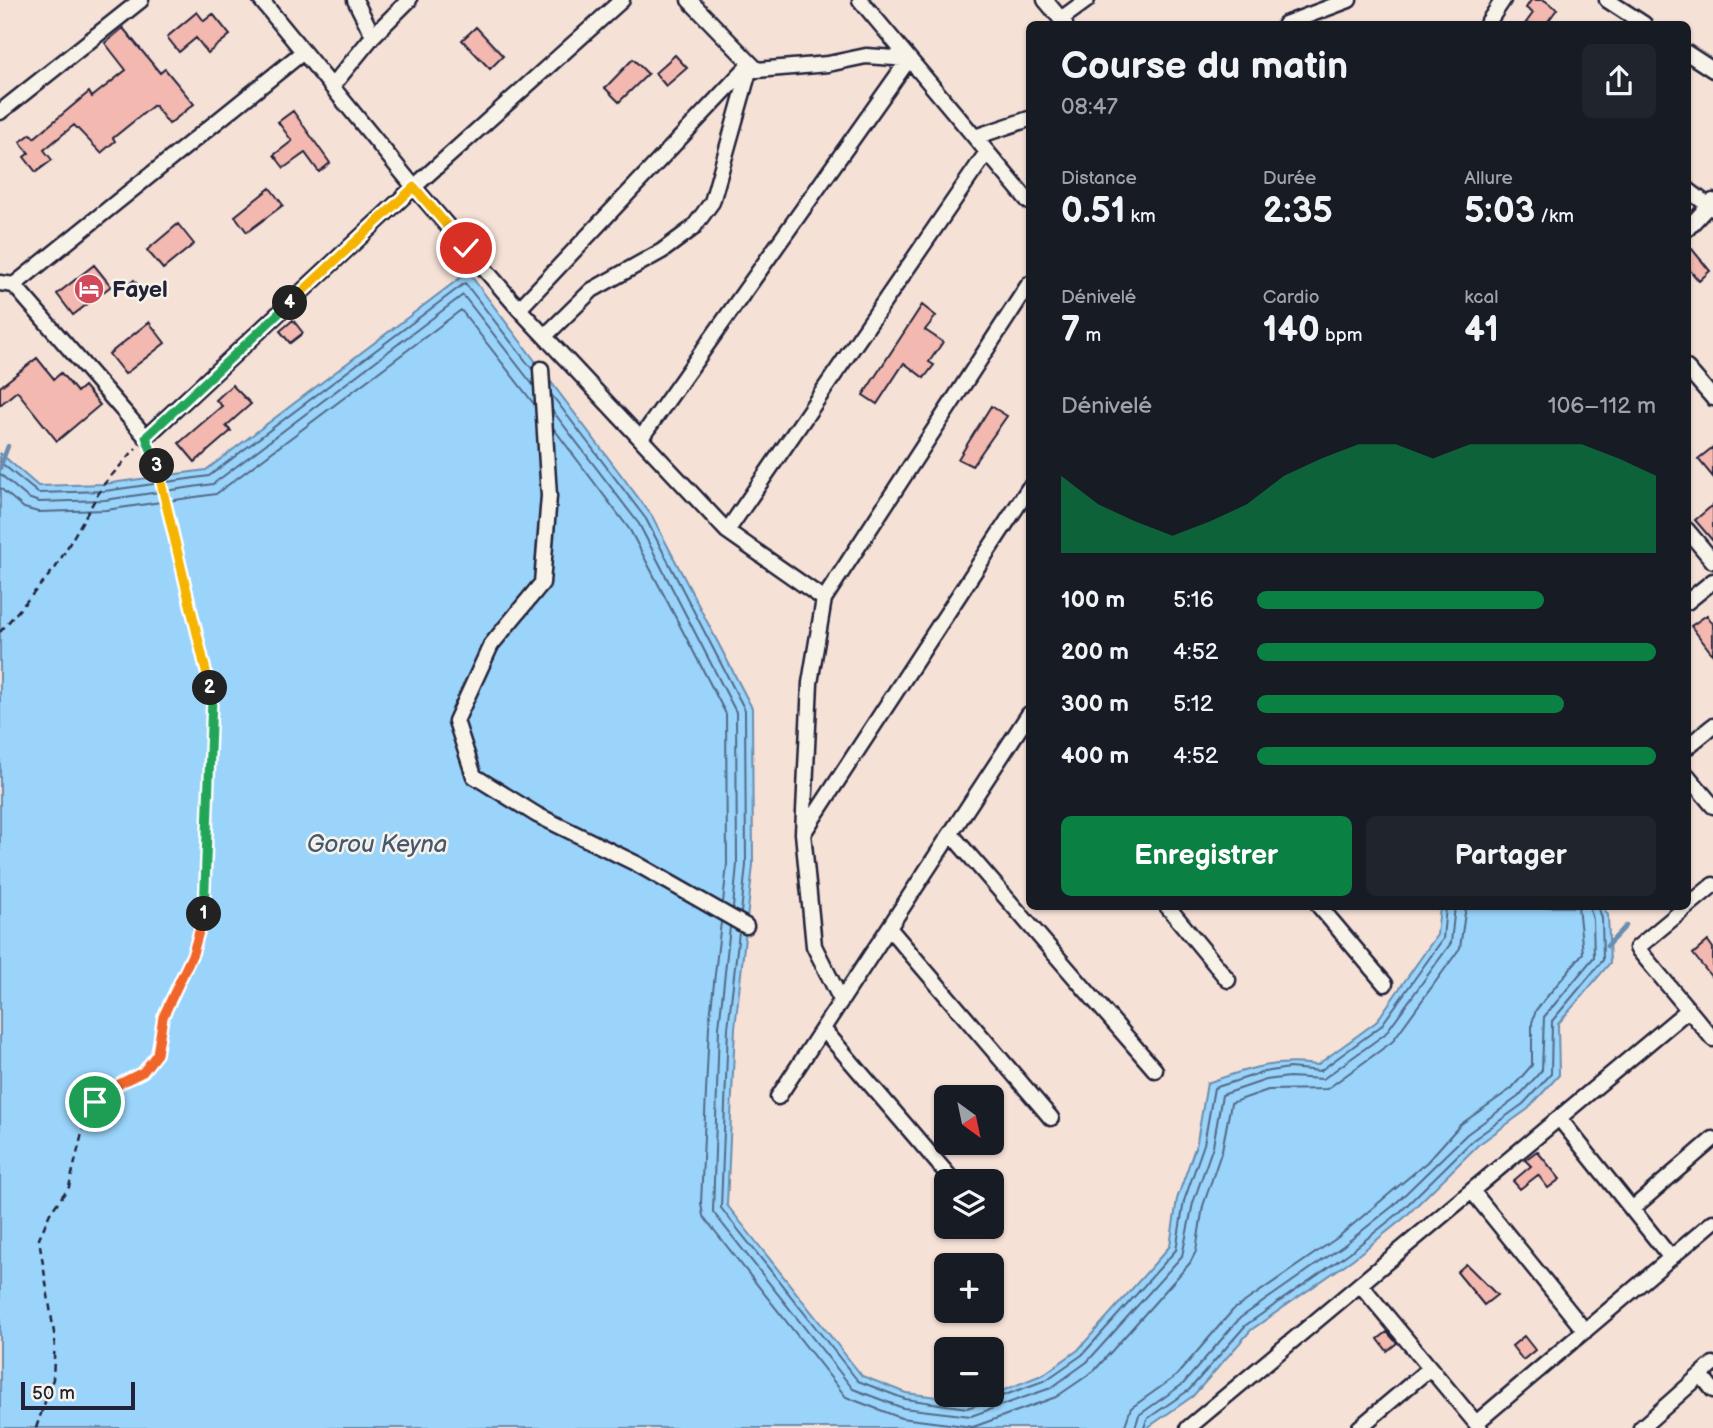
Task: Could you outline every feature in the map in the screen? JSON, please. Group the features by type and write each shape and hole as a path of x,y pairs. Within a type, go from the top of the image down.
{"street":[{"path":"0,112 141,0"},
{"path":"261,0 414,187 519,309 727,531 824,599"},
{"path":"355,0 373,36"},
{"path":"333,85 373,36 409,0"},
{"path":"303,52 7,284 146,437 414,187 622,0"},
{"path":"689,0 757,70 828,64 866,56 909,59"},
{"path":"860,0 1026,198"},
{"path":"1045,0 1062,21"},
{"path":"1064,21 1087,0"},
{"path":"1293,21 1349,0"},
{"path":"1489,21 1503,0"},
{"path":"1607,0 1639,21"},
{"path":"1691,55 1711,65"},
{"path":"641,438 909,59"},
{"path":"519,309 751,64"},
{"path":"545,336 592,290 662,251 693,228 712,202 751,64"},
{"path":"975,137 1026,120"},
{"path":"727,531 987,152"},
{"path":"1691,191 1712,204 1691,225"},
{"path":"841,1000 814,946 803,833 810,683 824,599 1026,289"},
{"path":"541,369 549,496 542,583 491,645 456,721 474,776 537,815 637,864 746,926"},
{"path":"1691,373 1713,398"},
{"path":"803,833 1026,493"},
{"path":"1691,535 1713,561"},
{"path":"1691,599 1713,581"},
{"path":"1691,744 1713,726"},
{"path":"778,1097 951,834 1025,733"},
{"path":"1691,780 1713,806"},
{"path":"951,834 1155,1070"},
{"path":"1691,903 1713,885"},
{"path":"1170,910 1228,980"},
{"path":"1322,910 1385,984"},
{"path":"1683,910 1637,948 1713,1039"},
{"path":"888,928 1051,1118"},
{"path":"1188,1428 1688,1010"},
{"path":"822,1029 943,1169"},
{"path":"1559,1118 1671,1258"},
{"path":"1632,1209 1713,1139"},
{"path":"1472,1191 1586,1331"},
{"path":"1360,1284 1478,1426 1713,1222"},
{"path":"1641,1428 1713,1364"},
{"path":"1359,1428 1430,1368"},
{"path":"1700,1375 1713,1390"}],"path":[{"path":"0,632 56,567 104,484 146,437 163,482 212,698 206,906 193,953 163,1017 157,1054 143,1072 121,1083 95,1102 83,1129 69,1187 51,1213 39,1239 55,1339 53,1379 36,1428"}],"water":[{"name":"Gorou Keyna","path":"468,272 652,516 752,708 753,865 735,1028 727,1205 862,1376 906,1393 934,1397 934,1407 1004,1407 1004,1390 1044,1374 1078,1350 1170,1246 1177,1199 1197,1142 1207,1083 1274,1064 1317,1065 1376,1022 1437,935 1440,910 1605,910 1608,915 1610,963 1558,1024 1559,1075 1528,1109 1478,1145 1404,1218 1353,1259 1251,1330 1193,1396 1147,1428 0,1428 0,453 38,486 104,484 206,470"}],"building":[{"path":"1531,0 1544,0 1557,9 1548,21 1527,21 1533,13 1526,8"},
{"path":"197,12 204,21 213,14 230,35 208,53 196,38 179,52 167,37"},
{"path":"476,27 503,56 490,69 462,40"},
{"path":"123,28 160,73 165,69 194,104 169,124 154,105 113,138 115,141 101,153 74,125 44,150 52,160 36,172 24,157 29,153 20,142 31,134 34,138 89,92 92,97 126,70 105,43"},
{"path":"675,55 687,68 666,86 655,73"},
{"path":"633,59 648,74 619,102 605,88"},
{"path":"293,111 330,163 319,172 305,153 284,168 274,155 292,141 278,122"},
{"path":"270,188 283,205 247,232 235,216"},
{"path":"178,224 194,244 163,269 147,250"},
{"path":"1691,248 1710,271 1699,281 1691,272"},
{"path":"94,265 111,286 73,315 57,294"},
{"path":"134,280 141,290 132,297 125,288"},
{"path":"922,305 936,316 925,330 943,342 929,362 934,365 924,378 904,363 877,404 863,395"},
{"path":"293,320 303,333 290,343 280,331"},
{"path":"149,322 165,343 125,374 109,354"},
{"path":"37,358 54,379 61,373 77,392 84,386 100,405 57,441 17,391 0,405 0,387"},
{"path":"232,385 251,404 226,426 231,431 195,462 179,443 222,406 216,400"},
{"path":"991,406 1007,416 972,466 958,459"},
{"path":"1713,447 1713,477 1698,459"},
{"path":"1713,505 1713,541 1695,520"},
{"path":"1707,615 1713,624 1713,655 1691,626"},
{"path":"1708,941 1713,948 1713,979 1693,954"},
{"path":"1537,1151 1560,1179 1548,1188 1538,1175 1520,1189 1513,1181 1531,1166 1525,1160"},
{"path":"1466,1264 1497,1295 1484,1305 1457,1272"},
{"path":"1387,1332 1397,1343 1387,1351 1378,1339"},
{"path":"1524,1336 1535,1350 1523,1360 1512,1346"}],"waterway":[{"path":"0,468 8,446"},
{"path":"1607,946 1626,926"}],"place":[{"name":"Fayel","path":"89,289"}],"route":[{"path":"95,1102 121,1083 143,1072 157,1054 163,1017 193,953 206,906 212,698 163,482 146,437 414,187 466,248"}]}
